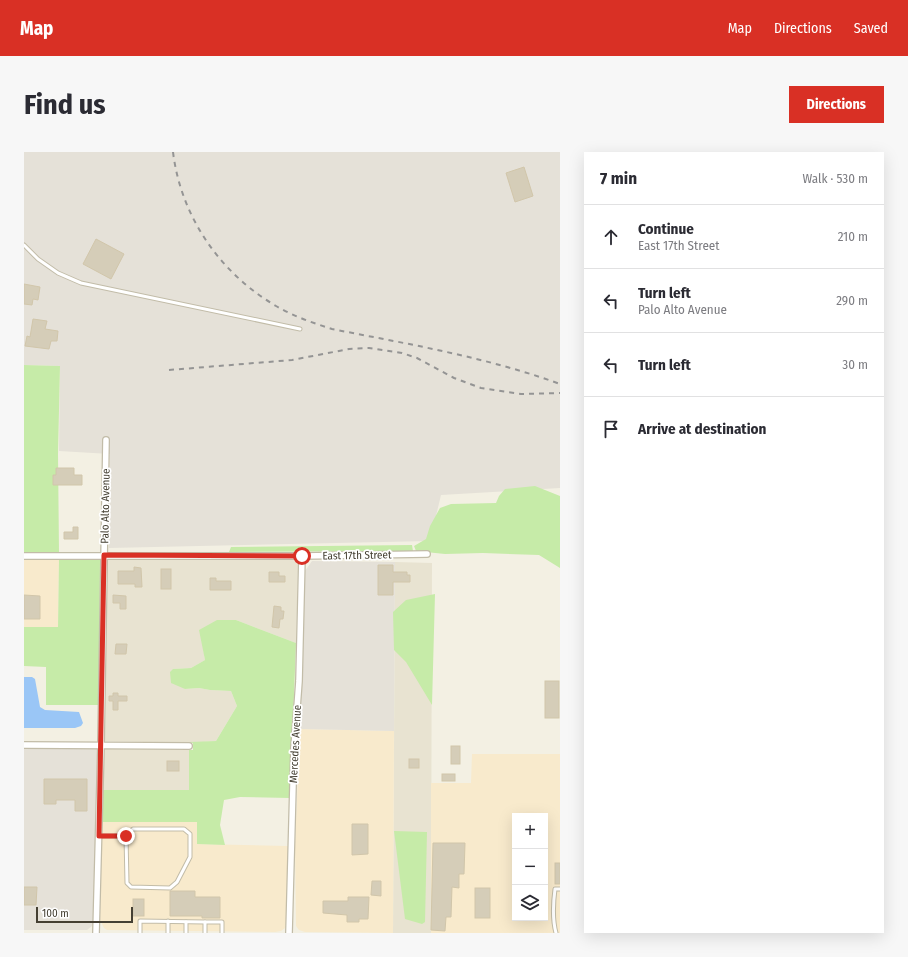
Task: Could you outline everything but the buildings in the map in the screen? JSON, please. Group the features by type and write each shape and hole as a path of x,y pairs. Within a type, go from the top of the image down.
{"street":[{"name":"Palo Alto Avenue","path":"96,933 106,440"},
{"name":"East 17th Street","path":"24,556 302,556 427,554"},
{"name":"Mercedes Avenue","path":"289,933 294,748 299,681 302,556"},
{"path":"24,745 189,746"}],"lane":[{"path":"24,245 38,259 58,273 81,283 300,330"},
{"path":"99,836 126,836 133,829 184,829 190,834 190,857 177,882 170,888 131,887 127,883 126,836"},
{"path":"556,933 553,912 555,889 560,889"},
{"path":"140,933 140,921 222,922 222,933"},
{"path":"168,922 168,933"},
{"path":"186,922 186,933"},
{"path":"205,922 205,933"},
{"path":"554,925 560,925"}],"shaded area":[{"path":"24,152 560,152 560,488 441,495 430,541 109,548 110,454 59,451 60,366 24,365"},
{"path":"24,559 59,559 58,627 24,627"},
{"path":"107,559 298,560 296,643 236,620 203,646 205,660 191,668 173,669 185,689 199,688 231,691 237,706 216,741 189,743 105,741"},
{"path":"312,561 395,562 394,731 300,729 305,571"},
{"path":"395,562 432,563 431,933 393,933"},
{"path":"300,729 394,731 393,933 305,932 299,930 296,926 295,845"},
{"path":"24,749 98,749 94,921 92,926 87,930 24,930"},
{"path":"104,749 189,750 189,790 103,790"},
{"path":"472,754 560,754 560,933 431,933 431,783 471,783"},
{"path":"101,822 197,822 197,844 288,846 288,916 285,928 281,931 275,932 107,930 104,928 100,920"}],"green space":[{"path":"24,365 60,366 58,454 59,552 24,552"},
{"path":"535,486 560,496 560,568 539,555 483,553 445,554 416,551 414,546 426,539 430,526 440,508 451,504 496,503 499,496 505,489"},
{"path":"412,545 413,551 229,552 231,547"},
{"path":"59,559 100,559 99,705 46,705 46,667 24,666 24,627 58,627"},
{"path":"435,594 432,705 406,662 394,650 393,612 406,600"},
{"path":"217,620 236,620 296,643 290,798 240,797 224,800 220,825 225,845 197,844 197,822 101,822 103,790 189,790 189,750 193,750 193,743 189,742 216,741 237,706 231,691 199,688 185,689 171,683 170,672 173,669 191,668 205,660 199,630"},
{"path":"394,831 427,832 425,922 422,924 405,919"}],"water":[{"path":"24,677 32,677 35,679 40,707 45,710 79,712 83,723 81,726 75,728 24,728"}],"railway":[{"path":"173,152 177,176 185,199 194,221 206,241 237,277 256,293 276,306 303,319 332,329 475,359 532,374 560,384"},
{"path":"169,370 292,360 349,349 369,348 402,353 417,358 454,378 481,388 521,394 560,393"}],"route":[{"path":"126,836 99,836 104,555 302,556"}]}
